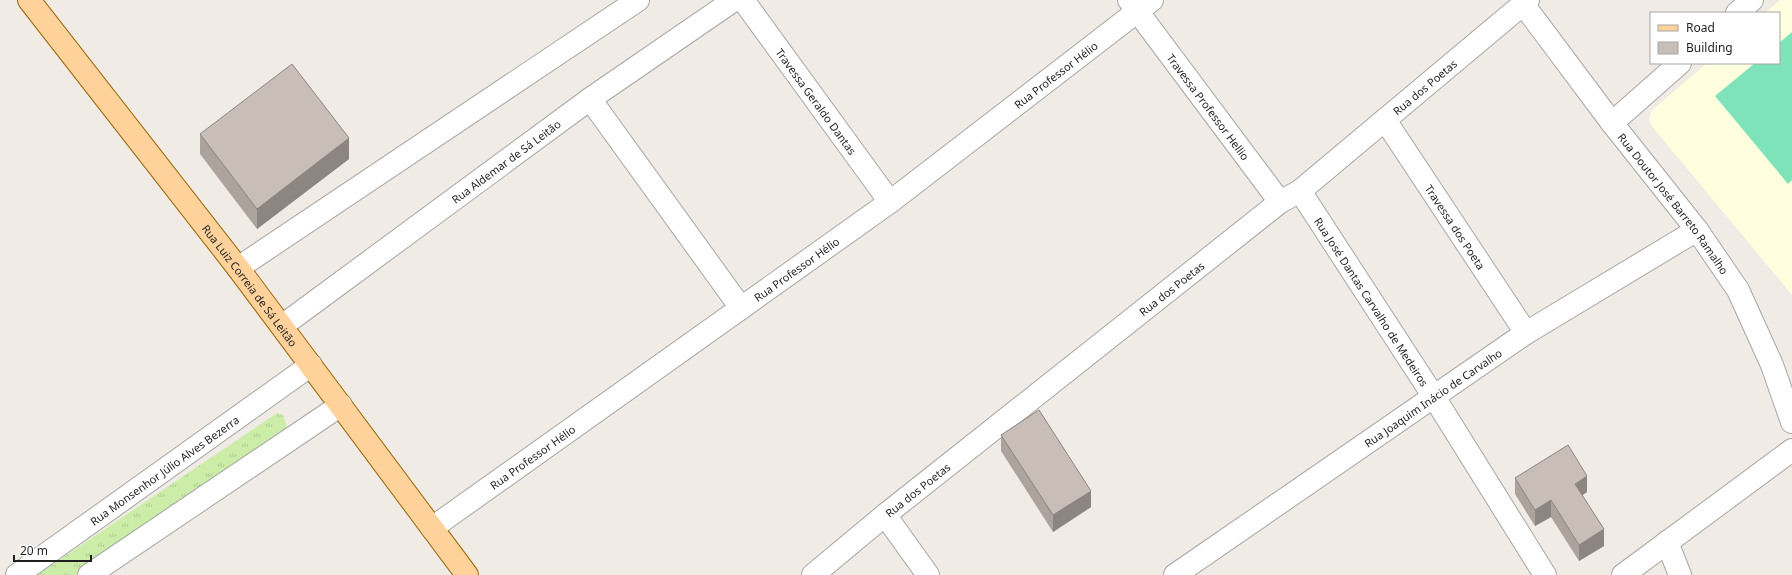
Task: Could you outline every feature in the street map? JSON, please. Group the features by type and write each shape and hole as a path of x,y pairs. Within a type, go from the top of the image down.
{"main road":[{"name":"Rua Luiz Correia de Sá Leitão","path":"29,0 238,268 467,575"}],"street":[{"path":"238,268 638,0"},
{"name":"Rua Aldemar de Sá Leitão","path":"282,326 590,99 734,0"},
{"name":"Travessa Geraldo Dantas","path":"743,0 890,202"},
{"path":"1738,12 1752,0"},
{"name":"Rua dos Poetas","path":"813,575 885,515 1280,202 1300,191 1526,2"},
{"name":"Rua Doutor José Barreto Ramalho","path":"1526,2 1612,123 1697,230 1738,290 1772,365 1792,422"},
{"name":"Rua Professor Hélio","path":"432,528 890,202 1140,4"},
{"name":"Travessa Professor Hellio","path":"1140,4 1280,202"},
{"path":"1612,123 1679,64"},
{"path":"590,99 741,308"},
{"name":"Travessa dos Poeta","path":"1385,120 1526,333"},
{"name":"Rua José Dantas Carvalho de Medeiros","path":"1300,191 1434,397 1545,575"},
{"name":"Rua Joaquim Inácio de Carvalho","path":"1174,575 1526,333 1697,230"},
{"name":"Rua Monsenhor Júlio Alves Bezerra","path":"17,575 311,365"},
{"path":"89,575 341,405"},
{"path":"1623,575 1792,450"},
{"path":"885,515 928,575"},
{"path":"1667,542 1680,575"}],"shaded area":[{"path":"1780,0 1792,0 1792,295 1651,125 1650,119 1651,111 1706,64 1780,64 1780,12 1766,12"}],"green space":[{"path":"1792,32 1792,180 1788,184 1715,96 1754,64 1780,64 1780,42"},
{"path":"277,413 283,415 287,428 75,575 37,575"}],"building":[{"path":"292,64 349,138 257,209 200,134"},
{"path":"1039,410 1091,491 1053,515 1001,435"},
{"path":"1568,445 1587,476 1575,484 1604,529 1579,545 1551,500 1535,510 1515,478"}]}
